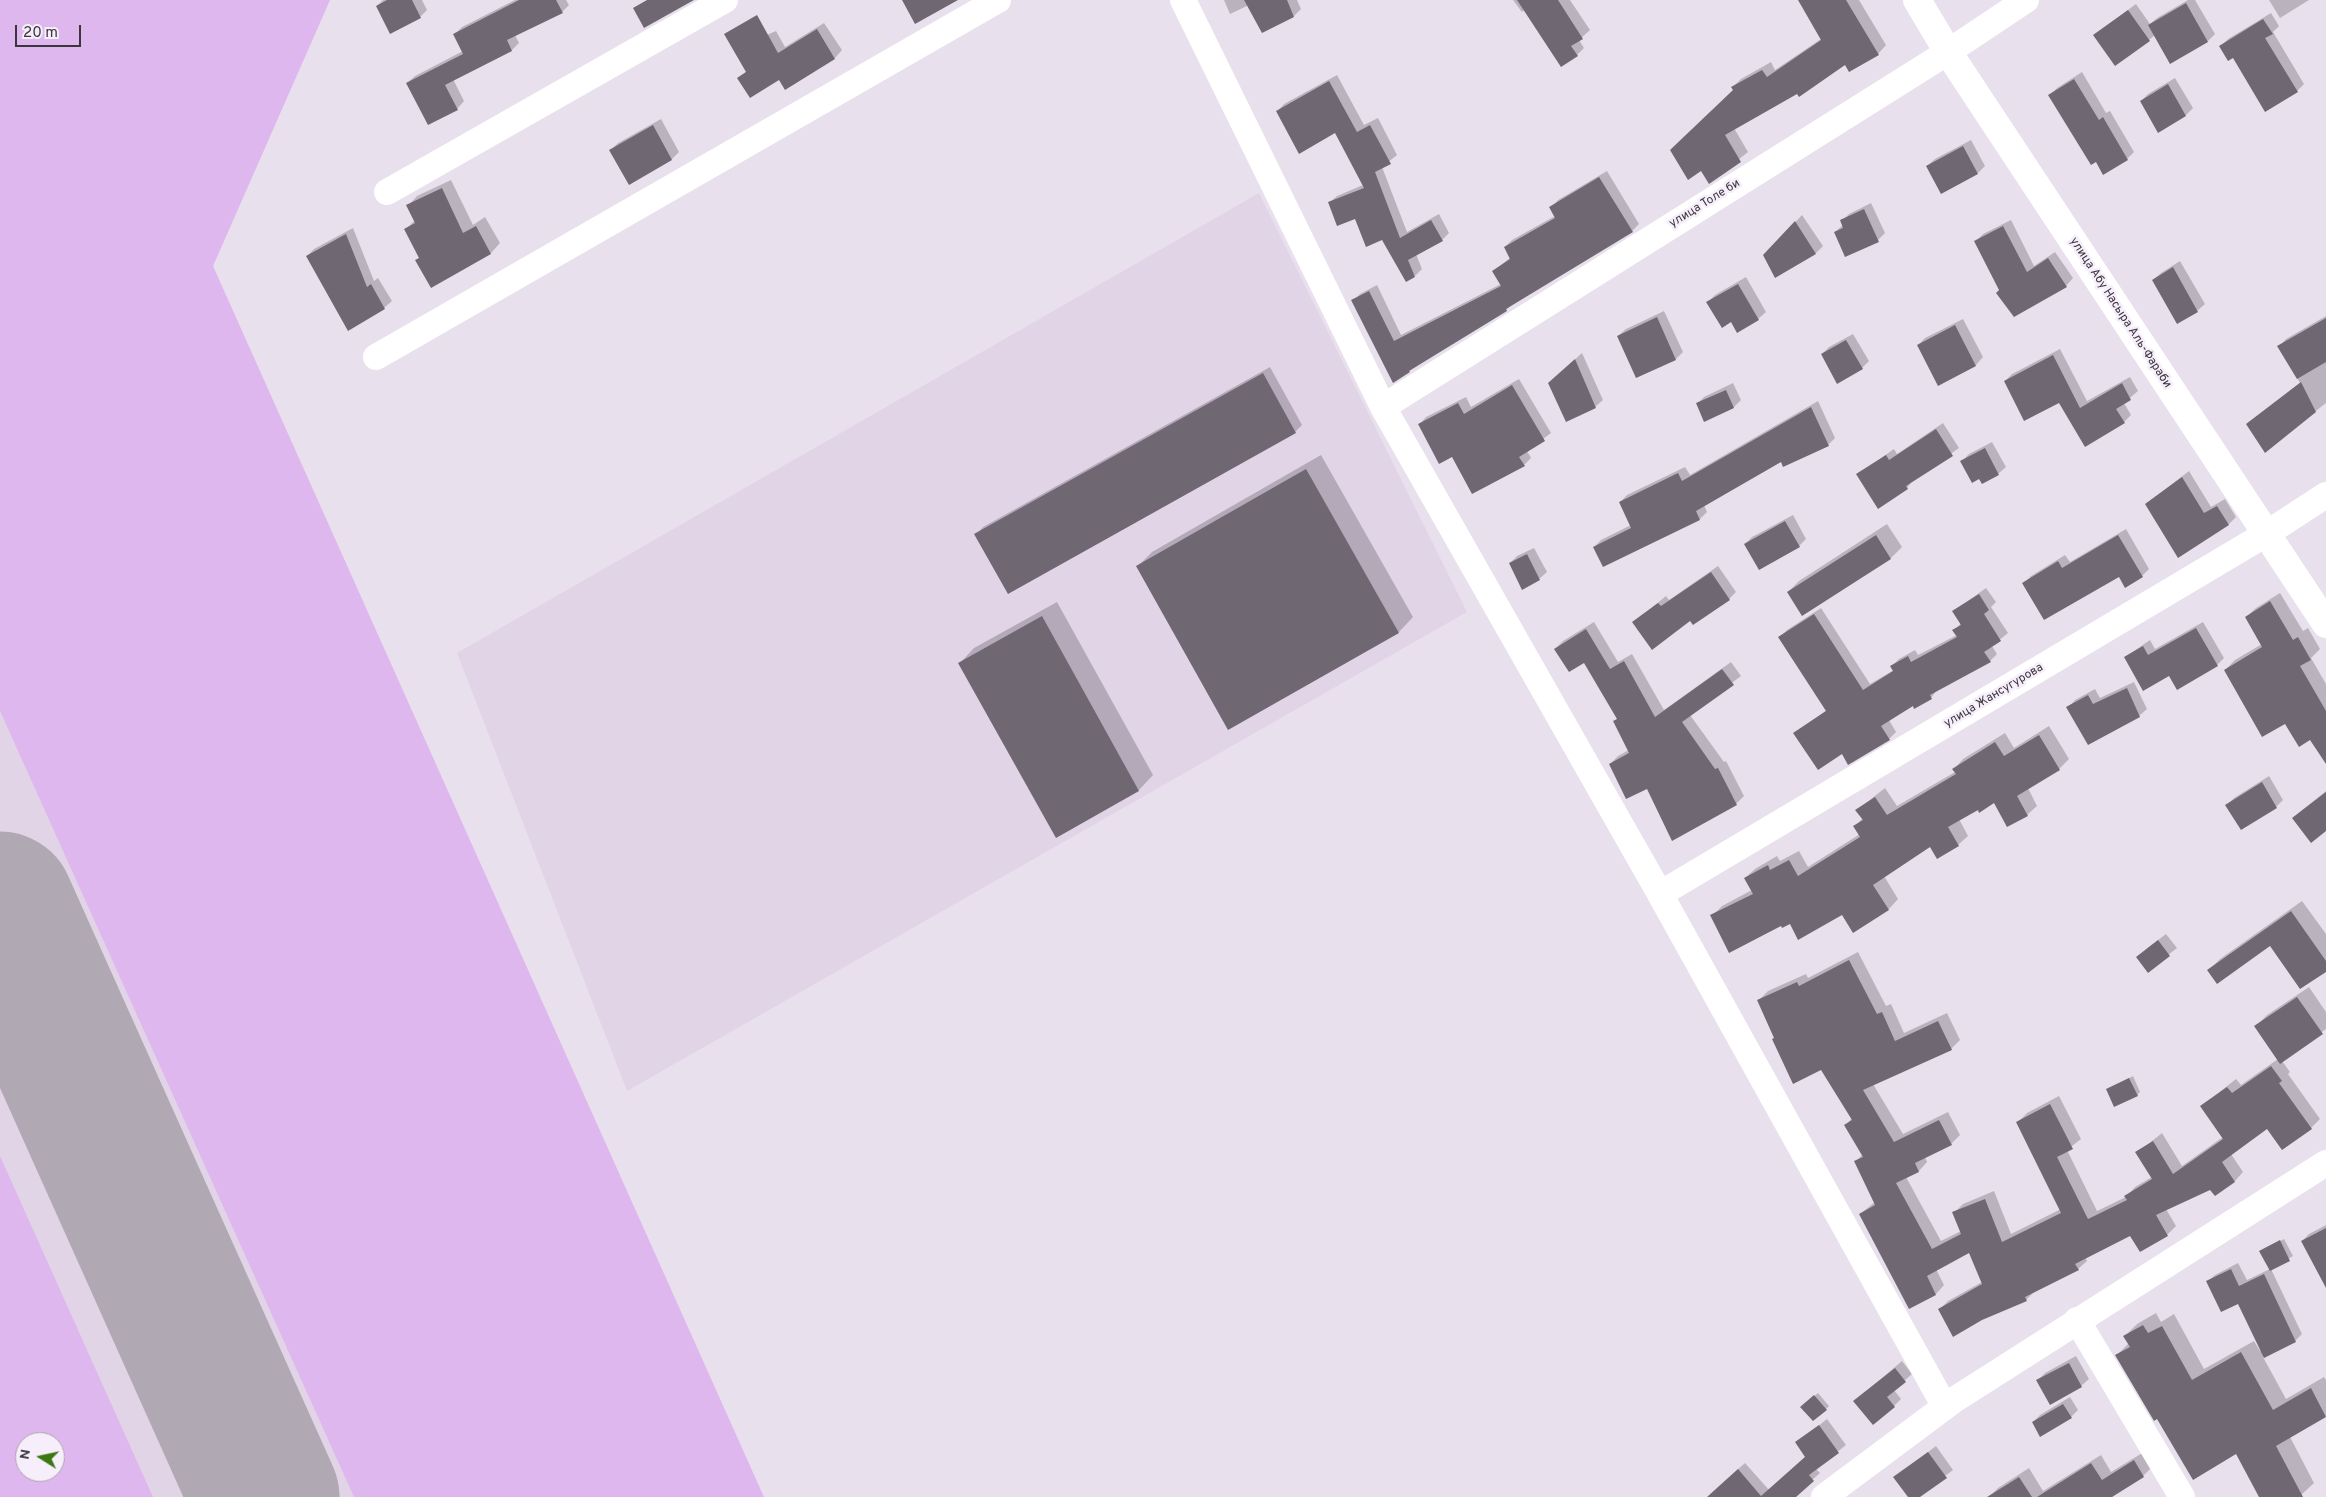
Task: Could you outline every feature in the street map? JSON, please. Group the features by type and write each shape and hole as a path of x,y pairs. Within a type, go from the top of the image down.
{"street":[{"path":"387,192 725,0"},
{"path":"376,357 998,0"},
{"path":"1183,0 1383,407 1660,894 1944,1407"},
{"name":"улица Абу Насыра Аль-Фараби","path":"1917,0 1948,52 2326,624"},
{"name":"улица Толе би","path":"1383,407 1948,52 2026,0"},
{"name":"улица Жансугурова","path":"1660,894 2266,534 2326,496"},
{"path":"1824,1497 1944,1407 2077,1320 2326,1163"},
{"path":"2077,1320 2182,1497"}],"shaded area":[{"path":"0,0 330,0 213,266 532,1007 757,1497 0,1497"},
{"path":"0,0 330,0 213,266 764,1497 354,1497 0,711"},
{"path":"1259,193 1467,612 627,1091 457,653"},
{"path":"0,1156 153,1497 0,1497"}],"building":[{"path":"387,0 412,0 421,18 390,34 376,6"},
{"path":"519,0 556,0 563,13 507,40 512,51 445,85 458,110 428,125 406,83 463,54 453,34"},
{"path":"647,0 694,0 644,28 633,8"},
{"path":"902,0 958,0 915,24"},
{"path":"1244,0 1287,0 1294,17 1262,33"},
{"path":"1517,0 1558,0 1583,39 1571,46 1578,56 1561,67"},
{"path":"1798,0 1846,0 1879,55 1849,72 1845,65 1799,97 1797,94 1725,135 1741,162 1709,184 1701,171 1688,180 1670,150 1733,90 1731,87 1762,70 1767,77 1821,40"},
{"path":"2186,3 2208,42 2170,64 2148,25"},
{"path":"2128,10 2150,41 2115,66 2093,35"},
{"path":"757,15 778,53 817,29 835,59 785,90 779,80 750,98 737,78 746,72 724,34"},
{"path":"2263,19 2273,34 2265,38 2298,92 2265,112 2233,58 2228,61 2219,46"},
{"path":"2074,79 2099,120 2103,117 2128,160 2103,175 2096,162 2091,165 2048,95"},
{"path":"1329,81 1357,132 1370,125 1391,164 1375,172 1400,238 1431,220 1443,241 1408,260 1415,277 1406,282 1382,240 1366,247 1355,219 1337,226 1328,202 1364,188 1335,133 1299,154 1276,111"},
{"path":"2168,84 2186,116 2158,133 2140,101"},
{"path":"653,125 672,160 629,185 609,150"},
{"path":"1963,146 1978,174 1941,194 1926,166"},
{"path":"1599,177 1633,232 1506,309 1507,311 1409,371 1393,383 1351,300 1369,291 1394,341 1501,286 1492,271 1510,259 1504,247 1555,218 1549,207"},
{"path":"442,188 463,233 476,226 491,254 431,288 415,260 419,258 404,229 415,223 406,205"},
{"path":"1864,209 1879,242 1845,257 1834,232 1843,228 1840,220"},
{"path":"1795,221 1816,254 1775,278 1763,255"},
{"path":"2003,226 2027,272 2048,258 2067,287 2014,317 1996,293 1999,290 1974,241"},
{"path":"346,234 367,287 371,284 385,309 348,331 306,256"},
{"path":"2173,267 2198,312 2177,324 2152,280"},
{"path":"1738,284 1759,320 1737,333 1731,322 1722,328 1706,302"},
{"path":"1657,317 1676,360 1636,378 1617,336"},
{"path":"2326,318 2326,362 2297,379 2277,346"},
{"path":"1955,325 1976,366 1938,386 1917,345"},
{"path":"1846,340 1863,369 1837,384 1821,354"},
{"path":"2053,355 2080,408 2122,383 2131,400 2116,409 2125,423 2085,447 2059,403 2024,421 2004,381"},
{"path":"1575,359 1596,408 1566,422 1548,383"},
{"path":"1263,373 1296,433 1008,594 974,534"},
{"path":"2301,382 2316,412 2265,453 2246,424"},
{"path":"1512,385 1545,441 1519,457 1525,466 1472,494 1452,457 1439,464 1418,424 1458,403 1464,414"},
{"path":"1726,390 1734,408 1704,422 1696,403"},
{"path":"1811,407 1829,446 1783,467 1781,462 1696,511 1700,520 1603,567 1593,547 1631,528 1619,502 1678,473 1682,481"},
{"path":"1936,429 1953,456 1906,486 1908,489 1878,509 1856,474 1886,455 1889,460"},
{"path":"1985,448 1999,475 1982,484 1979,479 1972,483 1960,461"},
{"path":"1306,469 1399,633 1228,730 1136,566"},
{"path":"2182,477 2204,513 2217,506 2229,525 2178,558 2145,504"},
{"path":"1785,521 1800,547 1759,570 1744,544"},
{"path":"1876,535 1891,559 1802,616 1787,592"},
{"path":"2118,535 2143,577 2125,588 2119,577 2044,620 2022,583 2058,561 2062,568"},
{"path":"1527,554 1540,580 1522,590 1509,563"},
{"path":"1711,572 1730,600 1693,625 1690,621 1652,650 1632,622 1658,603 1661,606"},
{"path":"1979,594 1989,610 1984,614 2001,641 1984,652 1991,662 1930,695 1932,699 1914,709 1913,706 1881,726 1890,740 1848,765 1842,754 1818,770 1793,733 1826,711 1778,637 1814,614 1863,690 1893,671 1890,666 1908,656 1911,662 1957,637 1952,630 1961,625 1952,611"},
{"path":"2270,601 2293,640 2298,637 2311,660 2300,666 2326,711 2326,764 2310,740 2299,747 2285,724 2262,737 2224,670 2262,647 2245,617"},
{"path":"1042,616 1139,791 1056,838 958,663"},
{"path":"2196,628 2218,666 2177,690 2169,676 2143,691 2124,657 2143,646 2148,655"},
{"path":"1586,629 1610,669 1624,661 1655,717 1722,669 1734,685 1682,722 1715,769 1718,768 1737,805 1672,841 1647,789 1626,799 1609,764 1629,753 1613,721 1617,719 1584,663 1569,672 1554,649"},
{"path":"2127,688 2140,717 2088,745 2066,707 2088,695 2093,704"},
{"path":"2039,735 2060,770 2017,796 2028,816 2007,827 1994,803 1979,813 1978,810 1948,827 1959,846 1937,859 1930,847 1873,885 1889,910 1853,933 1842,915 1798,940 1790,924 1782,928 1781,926 1729,953 1710,915 1753,894 1744,878 1768,865 1770,870 1789,860 1798,876 1860,837 1853,826 1863,820 1855,810 1875,797 1887,815 1956,774 1952,769 1995,742 2004,756"},
{"path":"2262,782 2277,808 2241,830 2225,805"},
{"path":"2326,792 2326,831 2311,843 2292,818"},
{"path":"2291,911 2326,961 2326,972 2300,989 2270,946 2217,984 2207,970"},
{"path":"2158,940 2170,956 2148,973 2136,957"},
{"path":"1849,960 1877,1014 1882,1012 1895,1041 1938,1021 1952,1050 1863,1090 1894,1142 1939,1120 1952,1145 1915,1163 1919,1172 1896,1183 1932,1249 1961,1234 1952,1212 1985,1199 2002,1242 2061,1213 2016,1122 2050,1104 2073,1149 2057,1157 2088,1219 2127,1200 2124,1196 2152,1179 2135,1152 2153,1141 2173,1174 2223,1139 2200,1106 2227,1087 2232,1093 2271,1066 2282,1081 2279,1083 2312,1129 2282,1150 2267,1129 2222,1162 2235,1182 2215,1196 2210,1190 2156,1215 2168,1236 2140,1252 2130,1236 2075,1264 2079,1270 2025,1297 2027,1301 1982,1320 1953,1337 1938,1309 1982,1284 1969,1253 1927,1276 1936,1295 1909,1309 1859,1214 1875,1205 1854,1161 1863,1157 1844,1125 1852,1120 1821,1070 1793,1084 1772,1039 1774,1038 1757,1000 1797,982 1799,986"},
{"path":"2297,997 2323,1034 2280,1064 2254,1026"},
{"path":"2129,1078 2138,1096 2114,1107 2106,1089"},
{"path":"2326,1228 2326,1288 2301,1241"},
{"path":"2280,1240 2290,1261 2270,1271 2259,1251"},
{"path":"2231,1269 2239,1286 2264,1274 2296,1342 2264,1358 2238,1304 2221,1312 2206,1281"},
{"path":"2143,1325 2148,1333 2162,1326 2192,1380 2241,1352 2273,1410 2311,1388 2326,1417 2276,1446 2303,1497 2259,1497 2236,1454 2193,1480 2157,1419 2154,1421 2115,1355 2130,1347 2123,1336"},
{"path":"2069,1363 2082,1387 2050,1405 2036,1380"},
{"path":"1895,1368 1906,1382 1887,1397 1895,1407 1873,1425 1853,1401"},
{"path":"1814,1395 1827,1410 1813,1421 1800,1407"},
{"path":"2063,1404 2072,1418 2040,1437 2032,1422"},
{"path":"1819,1425 1839,1453 1809,1475 1814,1481 1796,1497 1707,1497 1738,1469 1761,1496 1805,1457 1795,1442"},
{"path":"1928,1452 1947,1478 1920,1497 1908,1497 1893,1477"},
{"path":"2134,1460 2144,1477 2112,1497 2037,1497 2091,1463 2102,1480"},
{"path":"2019,1477 2032,1497 1987,1497"}],"runway":[{"path":"0,906 265,1497"}]}
